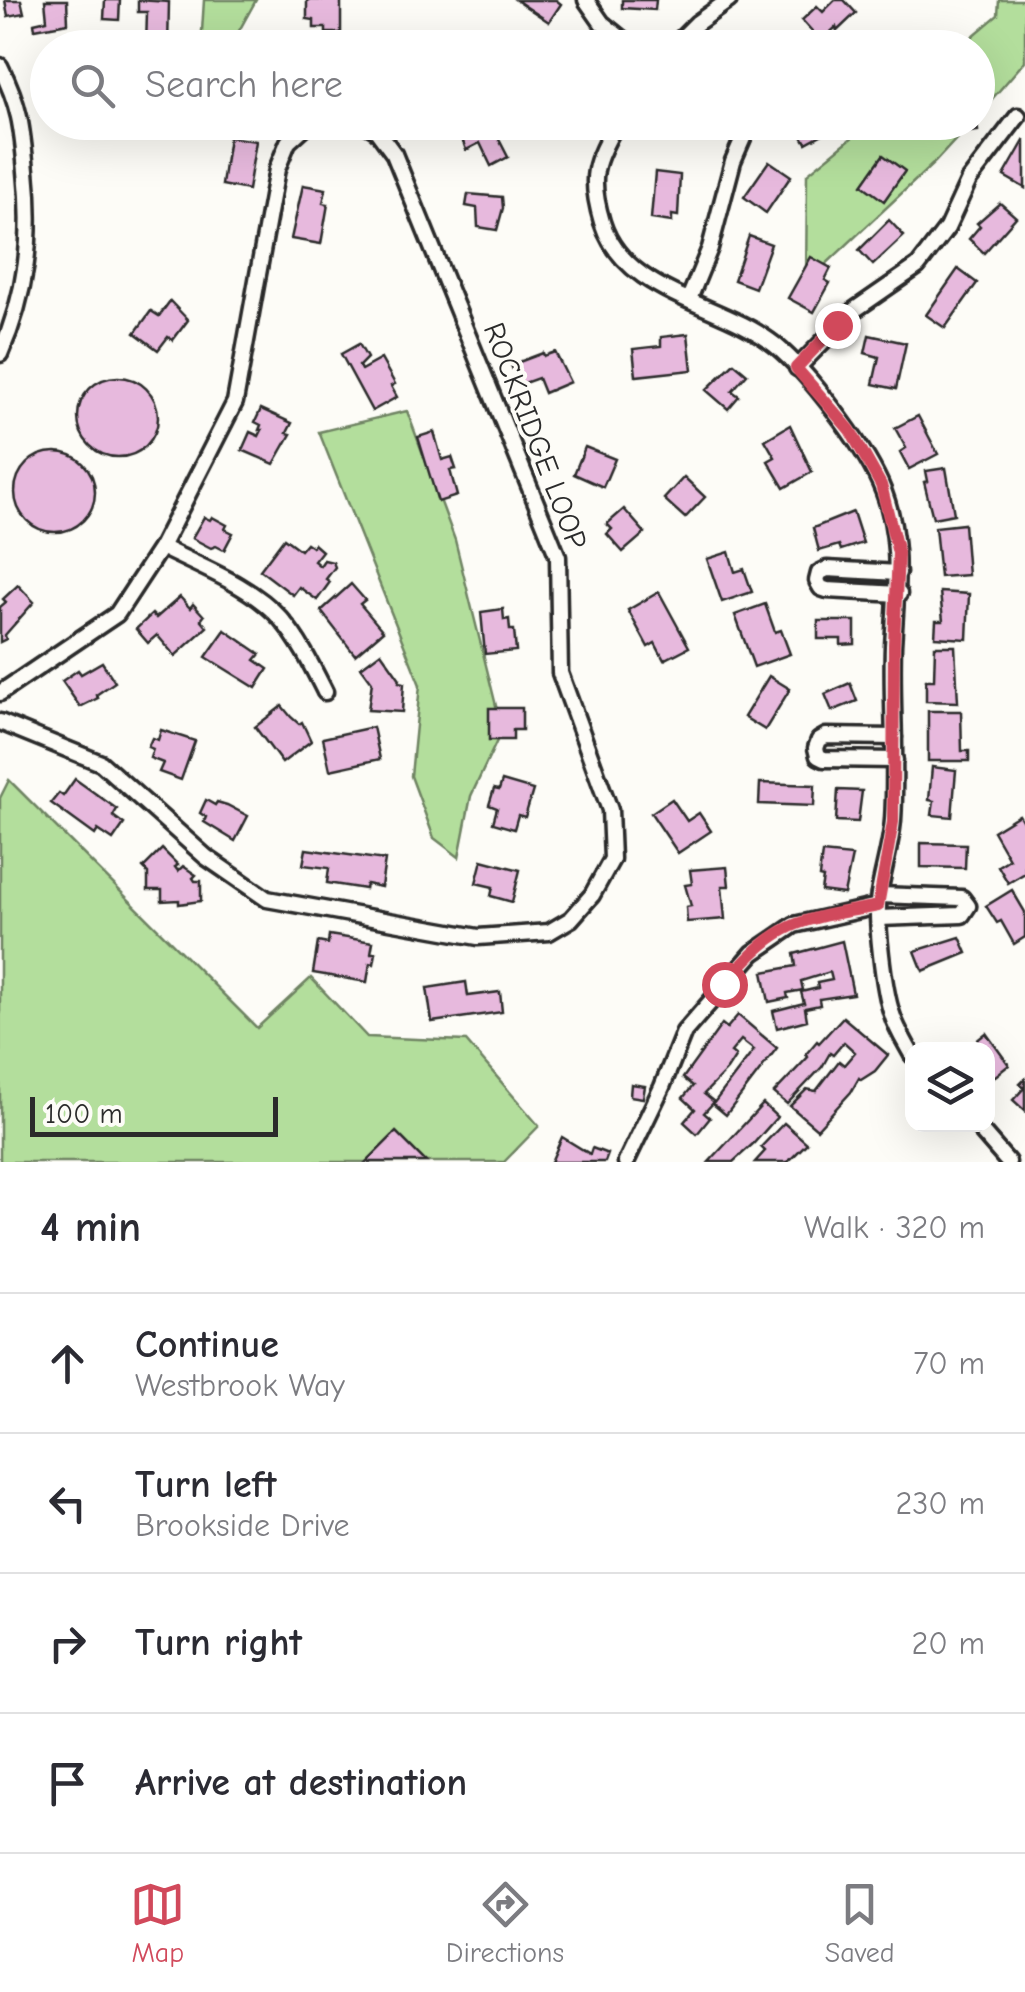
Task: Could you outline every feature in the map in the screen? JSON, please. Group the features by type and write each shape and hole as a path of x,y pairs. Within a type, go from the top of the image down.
{"street":[{"path":"586,0 611,30"},
{"path":"690,30 729,0"},
{"path":"0,66 20,110 30,216 22,296 0,354"},
{"path":"796,368 853,311 918,266 947,228 969,180 1018,116"},
{"path":"0,696 117,614 160,547 235,402 277,170 290,140"},
{"name":"ROCKRIDGE LOOP","path":"0,719 102,763 206,857 267,899 478,938 549,932 571,919 592,896 612,859 610,810 560,673 558,558 394,154 384,140"},
{"path":"607,140 594,164 597,205 608,242 633,269 659,286 774,344 850,430 881,485 898,553 899,594 894,644 893,822 879,906 892,1014 906,1042"},
{"path":"690,299 710,248 742,140"},
{"path":"160,547 245,590 278,615 301,644 325,692"},
{"path":"898,573 826,569 819,572 816,581 826,590 899,594"},
{"path":"894,737 826,736 816,748 818,756 824,759 895,760"},
{"path":"626,1162 684,1032 753,953 794,925 879,906 962,898 968,906 962,916 879,906"},
{"path":"982,1132 1008,1162"}],"green space":[{"path":"204,0 256,0 239,30 202,30"},
{"path":"999,0 1025,0 1025,61 995,95 995,30 980,30 998,15"},
{"path":"849,140 955,140 806,283 807,174"},
{"path":"407,411 455,540 502,730 471,796 459,857 434,838 411,776 420,685 319,432"},
{"path":"9,780 257,1028 311,978 367,1037 466,1041 539,1126 504,1162 0,1162 0,798"}],"building":[{"path":"5,0 21,0 24,13 8,16"},
{"path":"45,0 67,0 68,23 35,29 34,23 47,20"},
{"path":"105,0 120,0 119,20 104,19"},
{"path":"138,0 169,2 168,30 146,30 147,12 138,12"},
{"path":"307,0 341,0 341,30 314,28 314,20 307,19"},
{"path":"516,0 556,0 561,4 549,22"},
{"path":"622,0 656,0 655,10 622,8"},
{"path":"835,0 844,0 856,13 838,30 811,30 802,20 817,6 823,12"},
{"path":"229,140 256,141 248,190 222,185"},
{"path":"462,140 499,140 508,157 491,166 480,143 466,150"},
{"path":"1025,142 1025,188 1004,176"},
{"path":"883,155 905,171 884,201 862,185"},
{"path":"769,161 791,176 766,213 744,197"},
{"path":"655,172 680,175 678,216 672,215 672,222 651,219"},
{"path":"303,185 326,189 323,203 328,204 321,244 291,239"},
{"path":"468,194 502,197 497,230 478,227 477,208 466,206"},
{"path":"1000,203 1016,217 984,253 969,239 980,226 977,223"},
{"path":"889,220 904,236 873,265 859,250"},
{"path":"749,236 771,244 755,288 734,280"},
{"path":"811,257 831,268 825,280 830,283 814,312 788,298"},
{"path":"958,269 977,283 945,328 926,315"},
{"path":"170,301 188,320 173,340 168,337 158,350 135,333 151,311 159,316"},
{"path":"688,334 692,370 636,376 633,349 661,346 661,337"},
{"path":"869,335 906,343 896,389 873,384 879,357 865,353"},
{"path":"359,344 367,358 359,366 361,370 381,359 395,384 391,386 397,397 372,411 341,354"},
{"path":"555,352 570,382 544,393 538,378 519,385 511,365"},
{"path":"734,363 747,374 732,391 739,396 728,409 706,390"},
{"path":"110,377 126,377 147,388 158,417 147,446 126,457 110,457 96,451 84,439 78,425 78,409 84,395 96,383"},
{"path":"261,409 292,423 287,433 291,434 274,464 242,450 250,432 259,436 262,430 255,422"},
{"path":"918,416 938,454 909,469 900,452 906,448 895,428"},
{"path":"790,425 812,472 784,488 768,461 775,457 765,440"},
{"path":"434,432 442,460 452,457 456,469 450,470 457,496 438,502 418,437"},
{"path":"585,447 615,459 603,487 574,474"},
{"path":"47,452 63,452 84,463 95,492 84,521 63,532 47,532 33,526 21,514 15,500 15,484 21,470 33,458"},
{"path":"946,468 954,514 933,518 924,482 928,481 926,471"},
{"path":"684,477 705,497 685,518 664,499"},
{"path":"624,509 645,533 623,552 607,534 612,529 607,524"},
{"path":"853,512 863,543 819,551 813,528"},
{"path":"204,517 227,525 225,529 233,533 224,550 192,538"},
{"path":"964,524 968,575 940,577 935,527"},
{"path":"284,538 300,550 306,543 312,547 314,544 322,551 314,561 320,566 324,560 333,562 335,567 326,579 330,582 317,600 299,587 293,595 260,570"},
{"path":"729,552 735,572 744,569 752,592 722,602 707,559"},
{"path":"351,584 365,600 360,604 383,631 355,655 321,611"},
{"path":"18,585 34,602 0,642 0,607"},
{"path":"659,592 689,647 664,660 655,643 648,647 628,610"},
{"path":"940,592 969,594 967,639 935,637 936,621 943,621"},
{"path":"180,597 204,616 201,620 207,627 175,656 157,635 148,643 136,629"},
{"path":"765,604 775,632 781,630 790,654 754,667 735,615"},
{"path":"503,609 504,620 509,619 510,630 514,630 516,651 485,654 481,612"},
{"path":"818,621 855,621 855,644 841,645 841,639 818,639"},
{"path":"225,630 260,654 255,660 268,669 256,688 206,657"},
{"path":"935,646 955,646 958,702 926,701 926,680 934,680"},
{"path":"381,652 399,682 404,683 402,712 368,710 372,682 361,667"},
{"path":"102,662 115,682 96,695 98,698 80,707 62,681 78,670 81,674"},
{"path":"769,676 790,689 765,730 744,717"},
{"path":"850,683 857,701 832,711 825,694"},
{"path":"282,706 299,724 302,722 311,741 282,763 255,727"},
{"path":"489,708 522,708 522,730 513,730 513,740 489,740"},
{"path":"928,711 961,711 962,751 969,751 969,761 928,761"},
{"path":"373,727 380,759 330,770 323,738"},
{"path":"161,730 195,741 181,780 159,772 163,763 150,758 153,749 148,747 152,738 158,740"},
{"path":"932,767 956,770 952,817 932,815"},
{"path":"75,779 117,809 113,816 124,824 113,840 98,830 95,835 51,803 59,793 63,796"},
{"path":"502,781 533,790 525,817 518,815 514,829 493,823 497,808 489,805 494,789 499,790"},
{"path":"760,783 815,785 814,806 759,804"},
{"path":"838,790 862,791 858,822 836,821"},
{"path":"672,799 687,821 699,813 711,831 678,853 651,813"},
{"path":"206,800 248,816 235,841 204,822 206,817 200,813"},
{"path":"1019,815 1025,825 1025,873 1008,883 998,866 1009,859 993,831"},
{"path":"921,843 966,844 965,868 921,867"},
{"path":"162,849 178,865 178,871 183,866 196,875 195,881 201,881 201,901 162,901 162,890 148,890 148,873 143,868"},
{"path":"306,849 385,860 381,887 366,884 365,889 327,883 329,868 303,865"},
{"path":"822,853 852,856 844,894 821,891"},
{"path":"482,860 520,870 512,902 491,896 493,887 476,883"},
{"path":"727,867 729,886 722,886 725,919 687,922 686,907 691,906 685,885 692,884 690,870"},
{"path":"1012,890 1025,912 1025,937 1014,944 1001,921 997,923 986,906"},
{"path":"329,935 373,942 371,953 376,953 367,982 313,973 318,942 328,944"},
{"path":"960,937 967,953 923,971 915,951"},
{"path":"842,941 853,994 819,999 820,1005 805,1008 807,1020 777,1028 773,1011 804,1003 801,992 832,980 830,972 801,981 803,990 787,993 788,998 769,1002 763,972 796,966 794,954"},
{"path":"466,982 468,996 500,992 502,1012 432,1022 427,988"},
{"path":"738,1015 777,1048 726,1115 713,1104 754,1050 741,1040 731,1052 736,1056 727,1070 704,1094 714,1102 704,1113 710,1118 697,1134 684,1122 695,1109 683,1098 693,1086 683,1078 722,1024 727,1028"},
{"path":"843,1017 888,1055 875,1071 859,1078 817,1129 790,1106 807,1089 816,1091 839,1061 844,1065 855,1052 844,1042 787,1104 774,1093 808,1057 806,1054 817,1041"},
{"path":"986,1033 992,1042 975,1042"},
{"path":"995,1046 1009,1065 995,1076"},
{"path":"1025,1079 1025,1111 1013,1100 1024,1088 1020,1084"},
{"path":"631,1084 645,1086 643,1098 630,1096"},
{"path":"763,1104 777,1117 754,1143 733,1162 709,1162"},
{"path":"784,1123 807,1143 788,1162 755,1162 765,1151 761,1147"},
{"path":"396,1132 426,1162 366,1162"},
{"path":"562,1137 590,1154 592,1148 608,1154 605,1162 551,1162"}],"route":[{"path":"724,984 753,953 782,931 878,906 888,856 893,822 898,553 881,485 850,430 796,368 837,325"}]}
